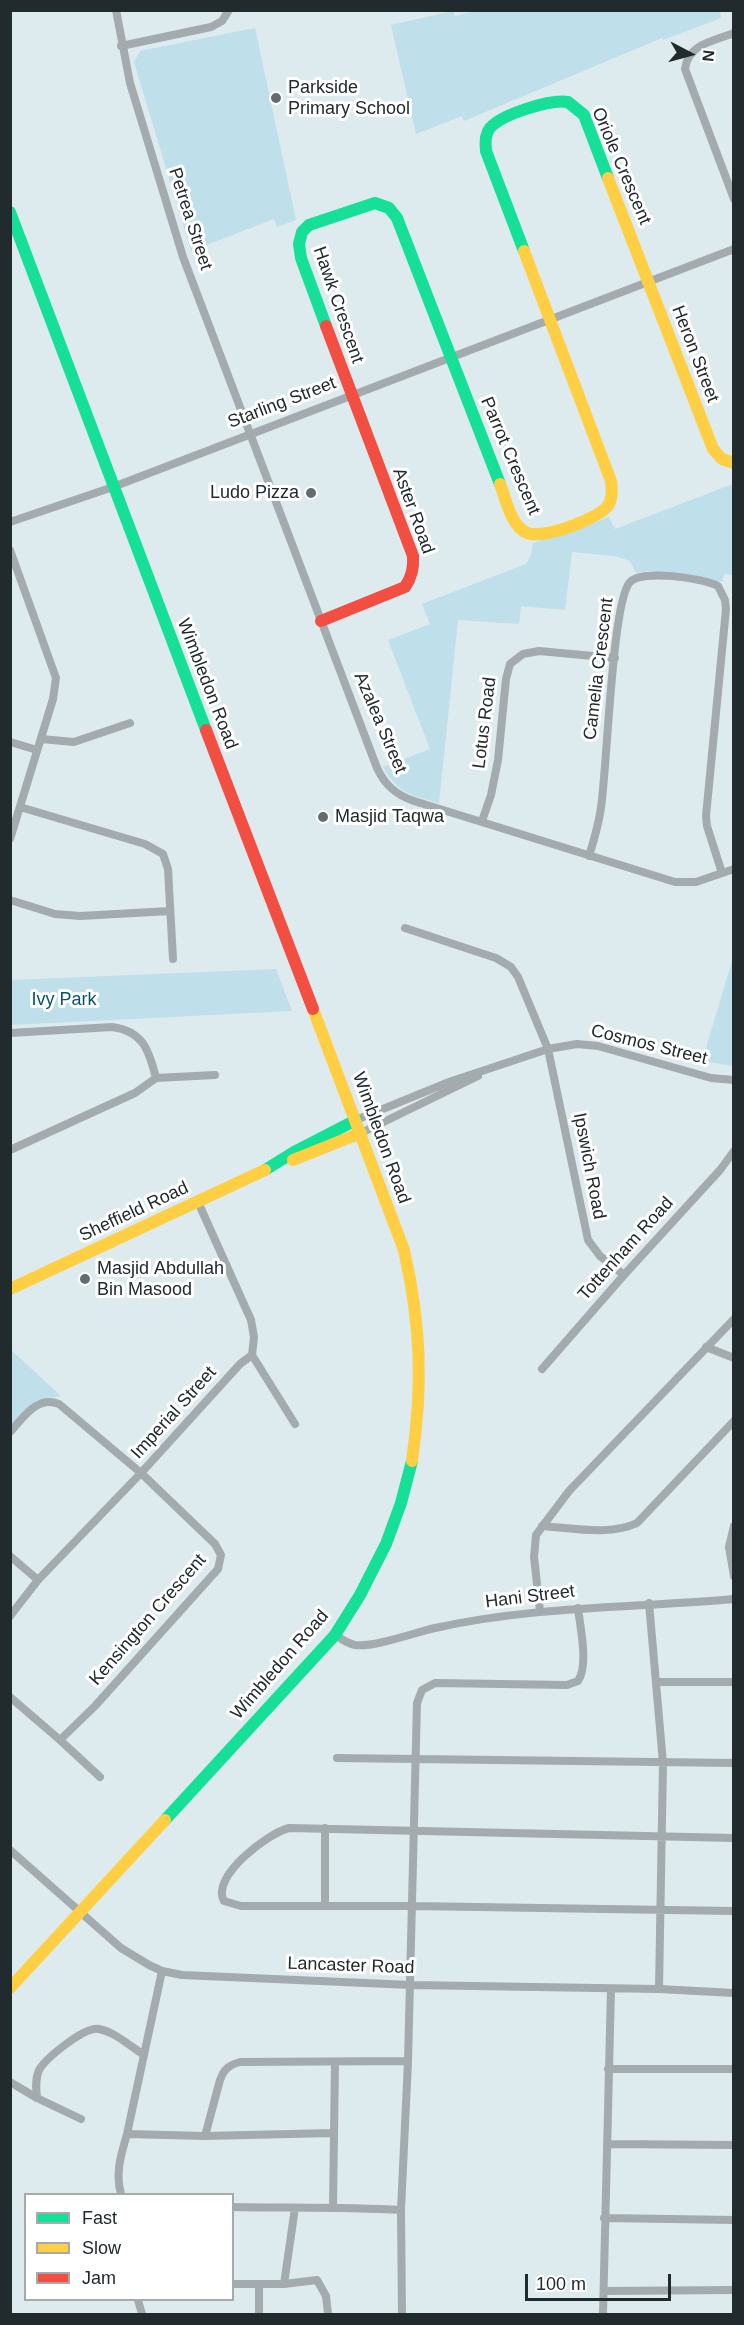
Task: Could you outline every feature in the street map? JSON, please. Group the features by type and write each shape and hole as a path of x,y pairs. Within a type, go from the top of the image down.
{"street":[{"name":"Petrea Street","path":"116,10 121,46 141,120 183,257 250,433"},
{"path":"121,46 211,27 222,21 229,10"},
{"path":"734,33 696,48 689,54 686,69 734,199"},
{"name":"Oriole Crescent","path":"550,320 486,151 487,134 496,123 551,102 569,102 576,106 584,115 648,282"},
{"name":"Hawk Crescent","path":"351,395 298,249 299,236 309,225 368,205 382,204 389,208 397,218 450,357"},
{"name":"Wimbledon Road","path":"10,212 113,487 362,1133 404,1250 419,1343 419,1411 411,1469 395,1519 372,1572 335,1635 10,1988"},
{"name":"Starling Street","path":"10,522 113,487 734,249"},
{"name":"Heron Street","path":"648,282 713,449 722,459 734,463"},
{"name":"Parrot Crescent","path":"450,357 518,526 528,534 541,535 594,516 603,511 611,500 611,481 550,320"},
{"name":"Aster Road","path":"321,621 397,592 410,581 414,566 413,556 351,395"},
{"name":"Azalea Street","path":"250,433 377,768 386,783 402,797 675,882 696,882 734,869"},
{"path":"10,550 56,678 53,699 10,839"},
{"name":"Camelia Crescent","path":"589,856 601,809 622,601 626,587 636,578 655,575 701,581 718,586 723,593 726,609 706,816 709,835 722,873"},
{"name":"Lotus Road","path":"482,821 491,795 498,760 506,680 510,664 523,654 539,651 615,658"},
{"path":"41,739 74,742 130,723"},
{"path":"10,742 37,750"},
{"path":"20,807 156,849 166,860 173,959"},
{"path":"10,900 55,914 68,915 170,911"},
{"name":"Ipswich Road","path":"405,928 495,958 511,968 518,977 548,1049 588,1240 600,1256 624,1275"},
{"path":"10,1033 112,1028 128,1030 140,1039 149,1053 156,1078"},
{"name":"Cosmos Street","path":"356,1120 449,1082 548,1049 577,1044 587,1044 711,1078 734,1080"},
{"name":"Cosmos Street","path":"362,1133 489,1070"},
{"path":"10,1150 135,1093 156,1078 214,1075"},
{"name":"Sheffield Road","path":"10,1289 271,1167 294,1152 356,1120"},
{"name":"Sheffield Road","path":"271,1167 362,1133"},
{"name":"Tottenham Road","path":"542,1369 720,1170 734,1151"},
{"path":"198,1202 251,1320 254,1337 252,1354 295,1424"},
{"path":"540,1611 534,1549 536,1536 569,1491 734,1319"},
{"path":"706,1347 734,1358"},
{"name":"Imperial Street","path":"10,1616 38,1580 141,1473 240,1364 252,1354"},
{"path":"10,1432 39,1403 52,1401 69,1411 141,1473"},
{"path":"542,1527 600,1529 629,1527 637,1523 734,1421"},
{"name":"Kensington Crescent","path":"60,1740 102,1698 218,1569 221,1562 219,1550 215,1544 141,1473"},
{"path":"734,1526 729,1547 734,1576"},
{"path":"10,1556 38,1580"},
{"name":"Hani Street","path":"335,1635 350,1644 364,1645 466,1622 540,1611 734,1599"},
{"path":"649,1603 663,1763 659,1989"},
{"path":"402,2314 401,2210 411,1985 412,1832 417,1703 422,1690 427,1686 446,1682 567,1685 578,1682 584,1662 578,1608"},
{"path":"656,1682 734,1682"},
{"path":"10,1697 100,1777"},
{"path":"337,1758 734,1764"},
{"path":"734,1838 289,1828 271,1835 225,1878 221,1892 224,1901 241,1906 734,1911"},
{"path":"325,1828 325,1906"},
{"name":"Lancaster Road","path":"10,1850 121,1948 162,1971 198,1976 411,1985 659,1989 734,1993"},
{"path":"121,2193 117,2172 162,1971"},
{"path":"603,2314 611,1989"},
{"path":"37,2098 36,2084 40,2068 89,2029 106,2031 144,2055"},
{"path":"205,2136 220,2080 231,2064 240,2062 408,2061"},
{"path":"333,2206 335,2062"},
{"path":"608,2069 734,2069"},
{"path":"10,2082 81,2119"},
{"path":"127,2134 205,2136 333,2133"},
{"path":"607,2144 734,2145"},
{"path":"234,2207 333,2206 401,2210"},
{"path":"284,2284 295,2208"},
{"path":"604,2217 734,2220"},
{"path":"234,2284 284,2284 317,2280 326,2296 328,2314"},
{"path":"259,2314 260,2284"},
{"path":"604,2291 734,2290"}],"green space":[{"path":"479,10 720,10 721,18 663,40 662,38 464,121 462,116 416,134 391,25 453,11 455,16"},
{"path":"255,28 296,220 277,227 274,219 191,251 134,62 140,51"},
{"path":"733,484 732,575 724,574 722,582 648,571 636,573 630,561 615,556 572,552 565,610 521,606 519,624 458,620 439,803 406,792 394,783 383,767 430,749 388,640 430,624 422,604 526,564 531,555 533,543 609,517 615,529"},
{"path":"734,958 733,1066 702,1061"},
{"name":"Ivy Park","path":"276,969 292,1011 11,1025 11,980"},
{"path":"10,1349 61,1396 37,1400 11,1426"}],"traffic: fast":[{"path":"524,251 486,151 487,133 490,128 515,113 550,103 568,102 584,115 608,178"},
{"path":"326,326 301,258 299,244 302,232 309,225 375,203 389,208 397,218 500,484"},
{"path":"10,212 206,730"},
{"path":"265,1170 294,1152 356,1120"},
{"path":"165,1820 335,1635 360,1595 386,1544 401,1503 412,1461"}],"traffic: slow":[{"path":"608,178 713,449 722,459 734,463"},
{"path":"500,484 516,523 525,532 532,534 567,528 591,518 607,507 612,495 611,481 524,251"},
{"path":"313,1009 404,1250 410,1277 417,1330 419,1381 412,1461"},
{"path":"293,1160 361,1133"},
{"path":"10,1289 265,1170"},
{"path":"10,1988 165,1820"}],"traffic: jam":[{"path":"321,621 405,587 413,568 413,556 326,326"},
{"path":"206,730 313,1009"}],"place":[{"name":"Parkside Primary School","path":"276,98"},
{"name":"Ludo Pizza","path":"311,493"},
{"name":"Masjid Taqwa","path":"323,817"},
{"name":"Masjid Abdullah Bin Masood","path":"85,1279"}]}
